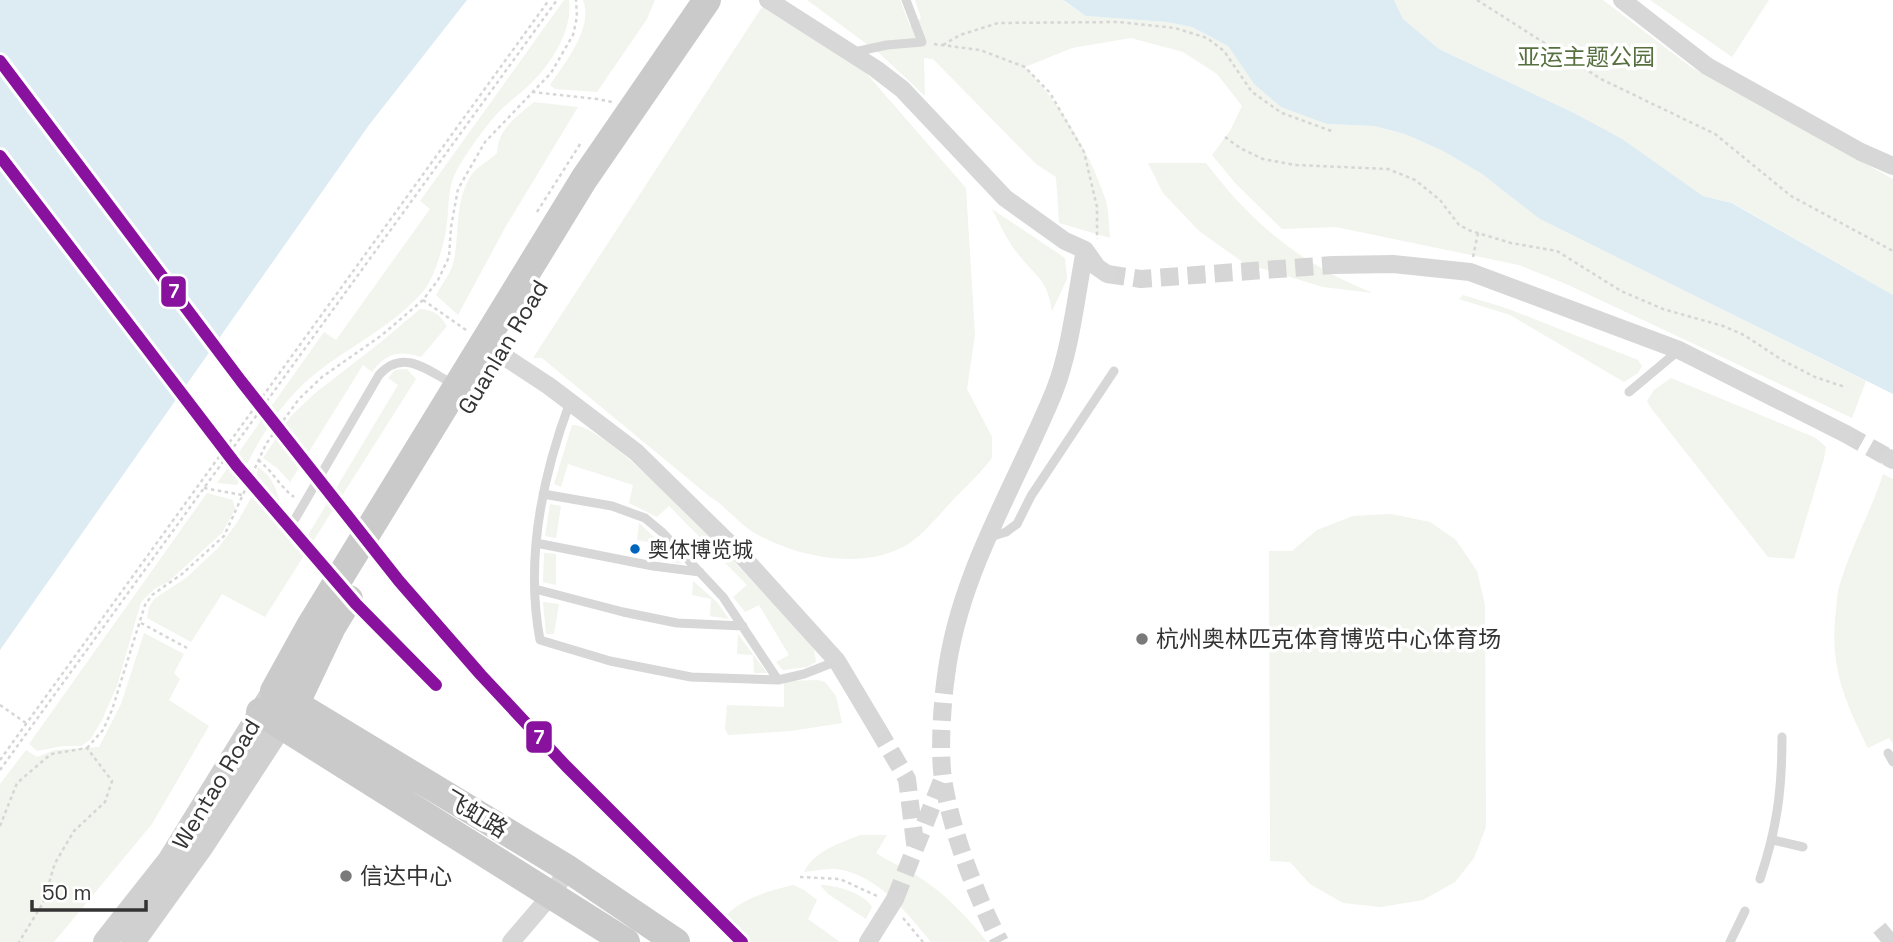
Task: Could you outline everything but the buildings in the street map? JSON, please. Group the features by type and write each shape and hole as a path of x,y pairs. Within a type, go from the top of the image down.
{"main road":[{"name":"Guanlan Road","path":"277,708 310,626 584,179 707,0"},
{"name":"Guanlan Road","path":"277,708 332,627 596,191 729,0"},
{"name":"飞虹路","path":"277,708 568,869 676,942"},
{"name":"飞虹路","path":"277,708 626,942"},
{"name":"Wentao Road","path":"105,942 169,861 277,708"},
{"name":"Wentao Road","path":"133,942 202,846 277,708"}],"street":[{"path":"768,0 876,69 902,89 1005,198 1065,241 1085,250 1102,271"},
{"path":"1622,0 1707,65 1861,152 1893,166"},
{"path":"946,676 950,641 965,588 1055,390 1068,340 1085,250"},
{"path":"1334,265 1393,264 1470,272 1679,350 1846,434"},
{"path":"499,353 636,452 704,518 742,556 836,661 877,728"},
{"path":"511,942 552,894 568,869"},
{"path":"868,942 893,902"}],"lane":[{"path":"849,53 887,45 922,42 906,0"},
{"path":"1629,392 1679,350"},
{"path":"295,519 379,375 388,365 401,361 415,364 458,386"},
{"path":"985,539 1006,532 1017,524 1031,496 1114,371"},
{"path":"570,402 556,438 543,494 536,543 535,589 540,640 610,661 691,677 778,680 804,674 836,661"},
{"path":"543,494 612,506 645,518 663,533 723,597 778,680"},
{"path":"536,543 653,566 699,572"},
{"path":"535,589 677,623 743,626"},
{"path":"1760,879 1773,840 1780,806 1782,737"},
{"path":"1773,840 1803,847"},
{"path":"1730,942 1745,911"}],"path":[{"path":"0,760 549,0"},
{"path":"0,770 557,0"},
{"path":"0,826 18,783 51,754 87,748 103,730 113,710 145,605 152,595 182,575 225,536 266,444 299,399 322,377 382,335 423,300 438,280 449,257 458,189 485,142 551,73 573,35 577,17 576,0"},
{"path":"1477,0 1601,79 1715,134 1791,196 1893,251"},
{"path":"943,45 960,35 998,23 1119,22 1175,28 1207,38 1224,51 1252,92 1282,113 1334,132"},
{"path":"922,42 980,50 1025,67 1050,93 1084,152 1097,207 1102,271"},
{"path":"532,92 597,99 616,104"},
{"path":"1225,137 1263,159 1295,165 1388,169 1415,180 1440,200 1459,225 1511,243 1556,251 1621,291 1663,309 1723,326 1744,335 1782,360 1815,377 1845,387"},
{"path":"1470,272 1478,233"},
{"path":"423,300 470,333"},
{"path":"258,460 271,469 285,491 293,497"},
{"path":"204,488 243,496"},
{"path":"141,623 187,648"},
{"path":"0,705 27,723"},
{"path":"19,942 43,903 55,863 67,841 104,802 112,781 87,748"},
{"path":"800,877 840,879 893,902 923,942"}],"green space":[{"path":"564,0 569,0 568,22 554,54 534,80 490,122 454,176 443,244 425,289 403,312 324,367 296,391 273,420 237,485 217,483 324,332 336,340 430,209 420,201"},
{"path":"583,0 655,0 647,19 597,92 555,89 550,85 581,34 585,11"},
{"path":"807,0 900,0 910,26 921,18 915,0 1062,0 1086,16 1166,22 1192,27 1228,46 1254,84 1327,124 1374,126 1405,134 1443,151 1482,174 1541,219 1866,381 1852,418 1566,284 1519,265 1336,227 1282,229 1236,184 1212,155 1230,131 1242,106 1217,74 1183,52 1131,38 1072,48 1025,67 1062,113 1092,165 1106,201 1110,238 1059,223 1056,177 1036,164 933,59 924,58 925,96 879,53"},
{"name":"亚运主题公园","path":"1394,0 1603,0 1691,67 1893,179 1893,295 1733,203 1703,196 1622,140 1576,114 1439,49 1403,19"},
{"path":"1650,0 1769,0 1732,57"},
{"path":"762,7 866,73 966,188 975,335 967,389 992,437 992,458 916,539 893,552 874,557 854,559 814,555 777,544 752,532 542,358 533,358"},
{"path":"534,102 578,107 506,226 458,315 436,295 453,264 462,195 472,174 497,153 505,130"},
{"path":"1148,163 1206,163 1242,205 1280,240 1323,269 1373,293 1323,287 1244,263 1199,231 1163,193"},
{"path":"992,209 1065,258 1067,279 1052,311 1044,285 1014,249"},
{"path":"1463,295 1506,308 1638,360 1642,366 1638,373 1624,382 1510,315 1459,299"},
{"path":"420,309 436,313 447,326 421,357 394,355 382,361 372,372 363,365 290,482 263,458 291,416 314,394"},
{"path":"407,369 416,379 265,617 222,594 191,642 147,618 154,599 186,578 218,548 236,524 253,495 258,467 269,477 276,489 282,517 308,535 398,385 388,378 395,370"},
{"path":"1671,378 1816,438 1826,447 1794,559 1768,557 1651,408 1647,401 1654,390"},
{"path":"572,425 593,432 622,454 696,522 814,649 816,662 807,667 783,670 776,662 789,655 759,605 745,612 733,597 747,585 669,506 657,517 629,503 633,485 568,464 561,487 554,484"},
{"path":"1883,474 1893,479 1893,744 1889,738 1868,748 1840,682 1834,630 1839,587"},
{"path":"207,493 233,500 235,509 222,533 168,582 154,589 141,602 117,686 90,740 81,746 37,751 29,744"},
{"path":"550,504 561,506 556,538 545,536"},
{"path":"1391,514 1430,522 1456,540 1477,571 1485,605 1486,827 1474,858 1455,882 1423,900 1381,907 1343,903 1310,884 1290,862 1270,861 1269,551 1292,551 1317,530 1353,516"},
{"path":"639,523 683,564 657,560 659,544 637,540"},
{"path":"544,553 556,554 556,585 543,582"},
{"path":"693,581 717,602 729,619 710,616 711,599 692,595"},
{"path":"543,602 559,604 554,634 546,634"},
{"path":"144,633 184,654 174,673 180,679 169,700 209,726 152,824 54,942 0,942 0,784 26,750 37,757 55,750 99,747 121,704"},
{"path":"738,634 767,673 754,673 753,655 737,654"},
{"path":"784,681 825,682 836,696 842,723 791,731 728,735 725,729 727,705 784,707"},
{"path":"860,835 887,835 876,853 939,891 987,942 931,942 890,897 866,879 837,869 804,872 821,853"},
{"path":"793,885 817,900 808,919 840,942 736,942 719,931 723,921 738,905"},
{"path":"820,885 841,888 863,898 872,907 866,919 828,894"}],"shaded area":[{"path":"0,0 467,0 369,125 0,650"},
{"path":"1063,0 1394,0 1403,19 1439,49 1576,114 1622,139 1703,196 1732,203 1893,295 1893,394 1540,219 1482,174 1443,151 1405,134 1374,126 1327,124 1281,107 1254,84 1228,46 1192,27 1166,22 1086,16"}],"tunnel":[{"path":"1107,274 1141,279 1333,265"},
{"path":"1846,434 1889,458"},
{"path":"946,676 941,755 947,799 965,862 1000,942"},
{"path":"877,728 907,779 916,851"},
{"path":"895,899 943,778"},
{"path":"1881,942 1893,932"}],"transit line":[{"name":"7","path":"0,61 241,381 399,581 481,675 566,766 742,942"},
{"name":"7","path":"0,156 237,466 356,604 436,685"}],"place":[{"name":"奥体博览城","path":"635,549"},
{"name":"杭州奥林匹克体育博览中心体育场","path":"1142,639"},
{"name":"信达中心","path":"346,876"}]}
